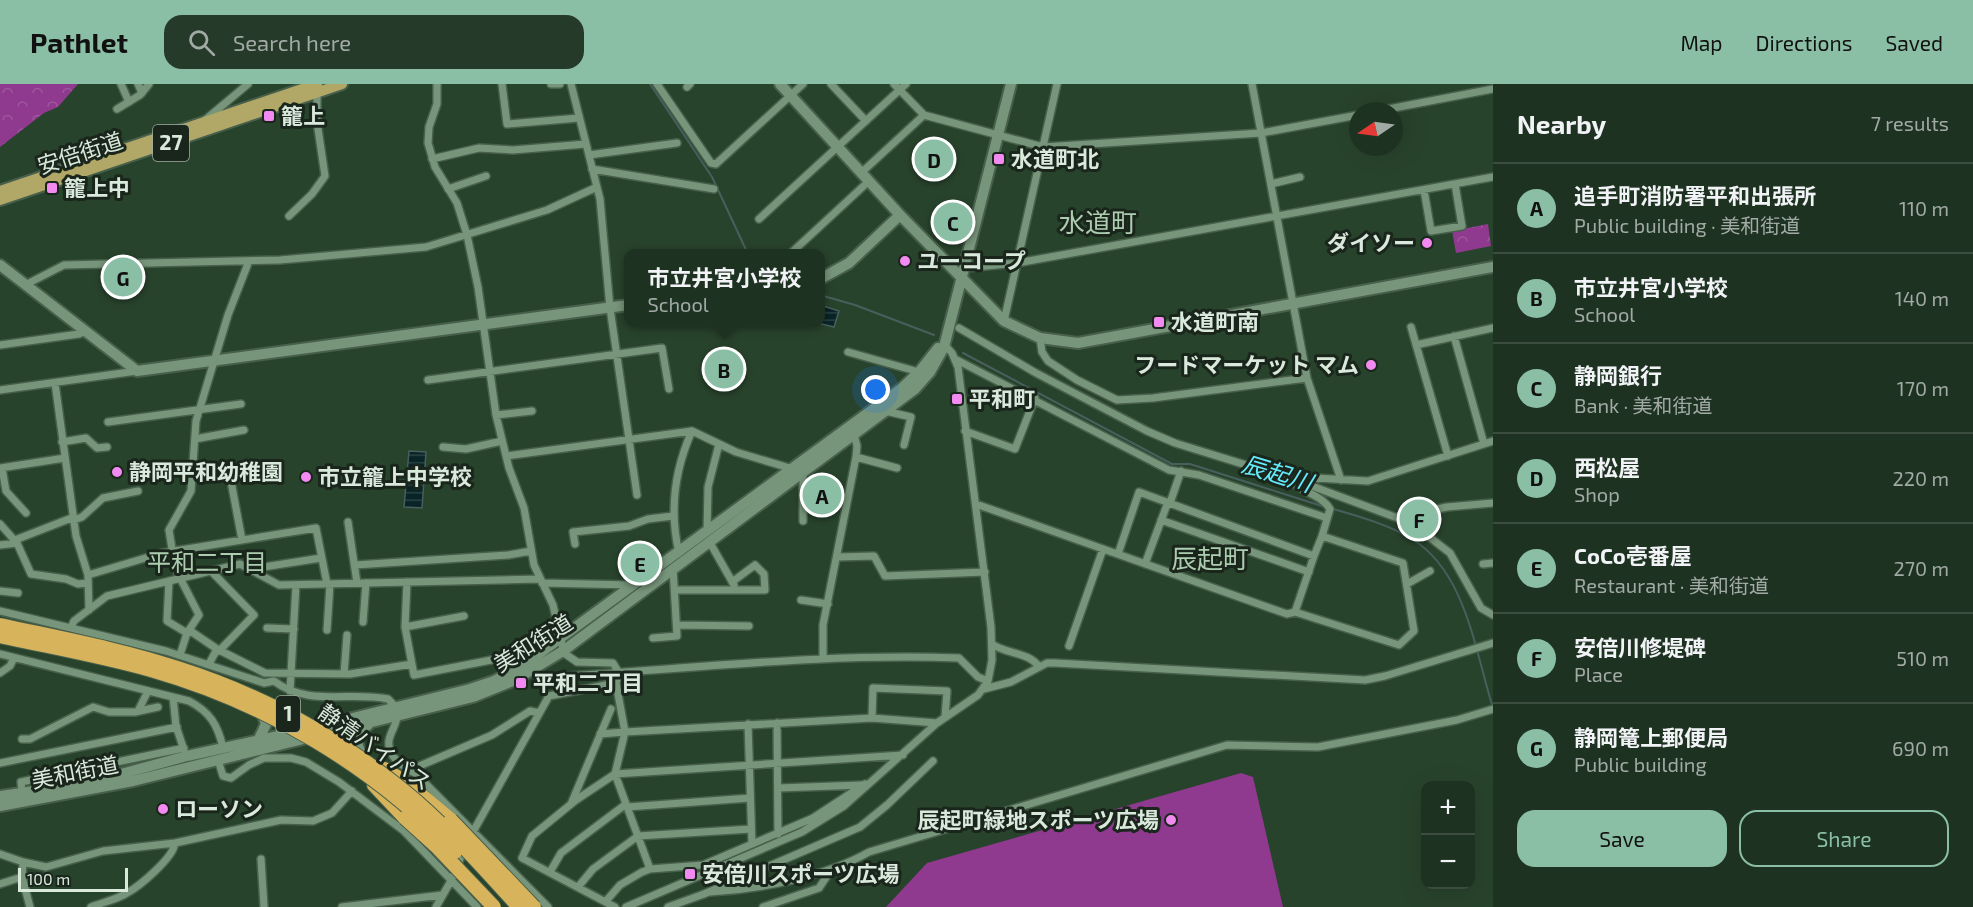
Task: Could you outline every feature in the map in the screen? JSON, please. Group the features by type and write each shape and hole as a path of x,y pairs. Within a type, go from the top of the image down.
{"highway":[{"path":"0,620 209,668 235,683 316,731 357,764 405,818 436,846 494,907"},
{"name":"静清バイパス","path":"0,625 177,668 236,690 294,717 338,742 404,790 447,829 519,907"},
{"name":"静清バイパス","path":"0,636 151,670 221,694 286,724 332,750 387,789 440,836 507,907"},
{"path":"0,641 184,678 260,707 361,753 407,783 451,820 534,907"}],"main road":[{"name":"安倍街道","path":"0,191 201,124 317,88 342,84"},
{"name":"安倍街道","path":"0,200 317,88"}],"street":[{"path":"121,84 129,102"},
{"path":"138,84 142,93"},
{"path":"117,109 142,93 149,84"},
{"path":"201,124 213,111 248,84"},
{"path":"437,84 437,104 427,136 432,159 457,203 467,235 478,287 481,325 496,416 506,456 524,508 531,551 541,581 553,605 561,646 572,661 613,663 619,673 616,682 625,732 615,774 650,869"},
{"path":"502,84 507,124 579,118"},
{"path":"551,84 560,84"},
{"path":"571,84 597,187 610,308 637,495"},
{"path":"657,84 711,163 716,164 803,84"},
{"path":"780,84 962,281 1004,321 1040,338 1064,342 1095,341 1493,267"},
{"path":"831,84 866,121"},
{"path":"759,219 866,121 897,87 906,84"},
{"name":"美和街道","path":"0,796 117,776 223,748 374,721 398,711 494,681 561,646 679,553 708,536 915,389 930,372 954,329 962,281 1011,84"},
{"path":"1004,321 1057,84"},
{"path":"1252,84 1307,378 1341,480"},
{"path":"897,87 924,115 1042,147 1262,133 1349,117"},
{"path":"289,216 312,194 325,176 317,122 317,88"},
{"path":"1403,106 1493,89"},
{"path":"795,249 924,115"},
{"path":"589,155 677,143"},
{"path":"432,159 479,148 513,150 586,144"},
{"path":"592,169 714,189"},
{"path":"448,189 486,176"},
{"path":"1270,184 1300,177"},
{"path":"966,268 1017,263 1277,218 1493,177"},
{"path":"1424,190 1431,231 1462,226 1455,184"},
{"path":"25,285 64,265 249,261 426,247 555,207 597,187"},
{"path":"825,276 849,263 900,215"},
{"path":"180,655 188,631 199,615 179,579 169,530 171,522 190,493 199,411 249,261"},
{"path":"0,265 137,371"},
{"path":"0,390 215,359 624,306"},
{"path":"1411,327 1448,456"},
{"path":"1416,345 1493,328"},
{"path":"954,329 1147,431 1175,443 1288,478 1412,523 1450,553 1481,608 1493,615"},
{"name":"美和街道","path":"798,471 902,388 919,372 954,329"},
{"path":"0,345 79,334 85,331"},
{"path":"1454,336 1484,444"},
{"path":"1040,338 1042,352 1048,361 1077,380 1117,400 1153,398 1307,378"},
{"path":"428,380 662,348 669,389"},
{"path":"943,349 955,359 1035,398 1161,466 1199,475 1327,518"},
{"path":"848,352 919,372"},
{"path":"955,359 985,572 992,644 988,681 984,689"},
{"path":"55,383 76,536 88,579 89,610"},
{"path":"965,431 1015,449 1035,398"},
{"path":"108,422 241,404"},
{"path":"496,416 532,411"},
{"path":"885,411 911,417 904,445"},
{"path":"195,439 244,430"},
{"path":"679,553 673,516 678,468 692,431"},
{"path":"506,456 692,431 719,444 798,471 803,521"},
{"path":"823,657 823,625 856,457 857,446 854,434"},
{"path":"62,442 86,438 97,448 107,447"},
{"path":"443,447 466,449 502,441"},
{"path":"1288,478 1368,481 1493,441"},
{"path":"719,444 708,487 708,536 736,590"},
{"path":"856,457 897,468"},
{"path":"26,513 6,491 1,468 65,458"},
{"path":"1145,564 1181,471"},
{"path":"193,475 230,476 249,472"},
{"path":"230,476 242,540"},
{"path":"1288,478 1294,486 1326,502 1330,508 1295,612"},
{"path":"0,545 16,542 74,518 82,517 103,498 138,492"},
{"path":"1118,554 1139,492 1314,556"},
{"path":"1399,517 1447,507 1493,503"},
{"path":"976,504 1287,614 1295,612 1399,645 1414,631 1403,563 1322,537"},
{"path":"575,544 573,532 620,527 648,519 673,516"},
{"path":"1161,520 1309,572"},
{"path":"348,522 357,583"},
{"path":"0,524 16,542 31,574 66,579 78,584 172,551 316,528 328,584 327,630"},
{"name":"美和街道","path":"0,806 84,791 187,757 218,760 316,731 496,689 515,680 673,568 708,536"},
{"path":"1069,646 1103,549"},
{"path":"355,565 531,551"},
{"path":"838,557 874,556 885,576 985,572"},
{"path":"250,569 321,558"},
{"path":"1483,564 1493,563"},
{"path":"71,628 74,621 107,596 240,564 274,583 296,585 541,581 637,585"},
{"path":"675,590 765,590 764,574 755,565 732,582"},
{"path":"653,638 677,636 673,568"},
{"path":"1407,584 1430,571"},
{"path":"209,668 218,650 254,615 212,572"},
{"path":"169,581 167,621 265,673 291,671 344,674 412,664"},
{"path":"406,582 405,627 414,675 522,654 531,661"},
{"path":"363,622 366,583"},
{"path":"290,692 296,585"},
{"path":"0,591 18,593"},
{"path":"801,600 828,604"},
{"path":"0,611 180,655 209,668 264,682 274,681 290,692 332,698 379,697 388,699 398,711 390,737 391,752 473,830 548,907"},
{"path":"405,627 464,616"},
{"path":"677,625 748,626"},
{"path":"267,627 294,629"},
{"path":"344,674 347,635"},
{"path":"992,644 1000,650 1033,661 1039,667"},
{"path":"626,907 802,832 827,818 937,723 984,689 1011,682 1039,667 1055,663 1365,680 1489,644"},
{"path":"0,654 189,701 207,712 219,730 223,748"},
{"path":"551,677 823,657 959,658 965,661 982,680 988,681"},
{"path":"0,673 10,666 14,658"},
{"path":"436,907 452,879 473,830 539,712 553,693 616,682"},
{"path":"872,718 873,688 947,692 945,717"},
{"path":"138,711 148,691"},
{"path":"22,793 21,782 114,763 187,757 177,727 173,697"},
{"path":"22,739 30,739 93,707 109,712 138,711 158,707"},
{"path":"258,741 266,724 260,707"},
{"path":"570,805 611,710"},
{"path":"710,892 731,891 831,870 869,852 1227,745 1318,747 1493,710"},
{"path":"410,770 492,735 530,711 539,712"},
{"path":"600,734 872,718 937,723"},
{"path":"361,753 356,742 359,730 374,721"},
{"path":"777,723 778,834"},
{"path":"748,724 752,844"},
{"path":"0,763 177,727"},
{"path":"615,907 522,858 532,836 570,805 615,774 903,754"},
{"path":"218,760 223,776 231,778 264,758 299,759 352,791 404,831 477,907"},
{"path":"668,907 710,892 860,827 933,761"},
{"path":"114,763 117,776"},
{"path":"778,788 867,784"},
{"path":"606,901 627,880 650,869 703,865 819,815 867,784"},
{"path":"0,854 46,867 103,851 175,843 281,819 313,821 332,813 352,791"},
{"path":"550,872 561,853 627,806 750,798"},
{"path":"578,887 592,869 638,836 751,830"},
{"path":"91,907 126,894 135,888 169,857 174,850 175,843"},
{"path":"261,859 264,907"},
{"path":"23,862 22,877 30,907"},
{"path":"764,907 819,888 831,870"},
{"path":"0,884 22,877"},
{"path":"342,907 442,895"}],"green space":[{"path":"0,84 78,84 58,107 44,113 0,147"},
{"path":"1488,224 1491,246 1456,253 1452,231"},
{"name":"辰起町緑地スポーツ広場","path":"1241,773 1253,777 1283,907 886,907 927,863"}],"water":[{"path":"825,307 839,311 834,327 825,325"},
{"path":"409,451 426,452 422,508 404,507"}],"waterway":[{"path":"650,84 712,177 746,249"},
{"path":"825,296 855,305 934,335"},
{"name":"辰起川","path":"963,353 1172,464 1190,464 1325,507"},
{"name":"辰起川","path":"1330,508 1372,521 1403,534 1430,553 1445,571 1466,614 1493,708"}],"place":[{"name":"籠上","path":"269,116"},
{"name":"西松屋","path":"934,159"},
{"name":"水道町北","path":"999,159"},
{"name":"籠上中","path":"52,188"},
{"name":"静岡銀行","path":"953,222"},
{"name":"ダイソー","path":"1427,243"},
{"name":"ユーコープ","path":"905,261"},
{"name":"静岡篭上郵便局","path":"123,277"},
{"name":"水道町南","path":"1159,322"},
{"name":"フードマーケット マム","path":"1371,365"},
{"name":"市立井宮小学校","path":"724,369"},
{"name":"平和町","path":"957,399"},
{"name":"静岡平和幼稚園","path":"117,472"},
{"name":"市立籠上中学校","path":"306,477"},
{"name":"追手町消防署平和出張所","path":"822,495"},
{"name":"安倍川修堤碑","path":"1419,519"},
{"name":"CoCo壱番屋","path":"640,563"},
{"name":"平和二丁目","path":"521,683"},
{"name":"ローソン","path":"163,809"},
{"name":"辰起町緑地スポーツ広場","path":"1171,820"},
{"name":"安倍川スポーツ広場","path":"690,874"}],"district":[{"name":"水道町","path":"1098,223"},
{"name":"辰起町","path":"1210,559"},
{"name":"平和二丁目","path":"207,563"}]}
